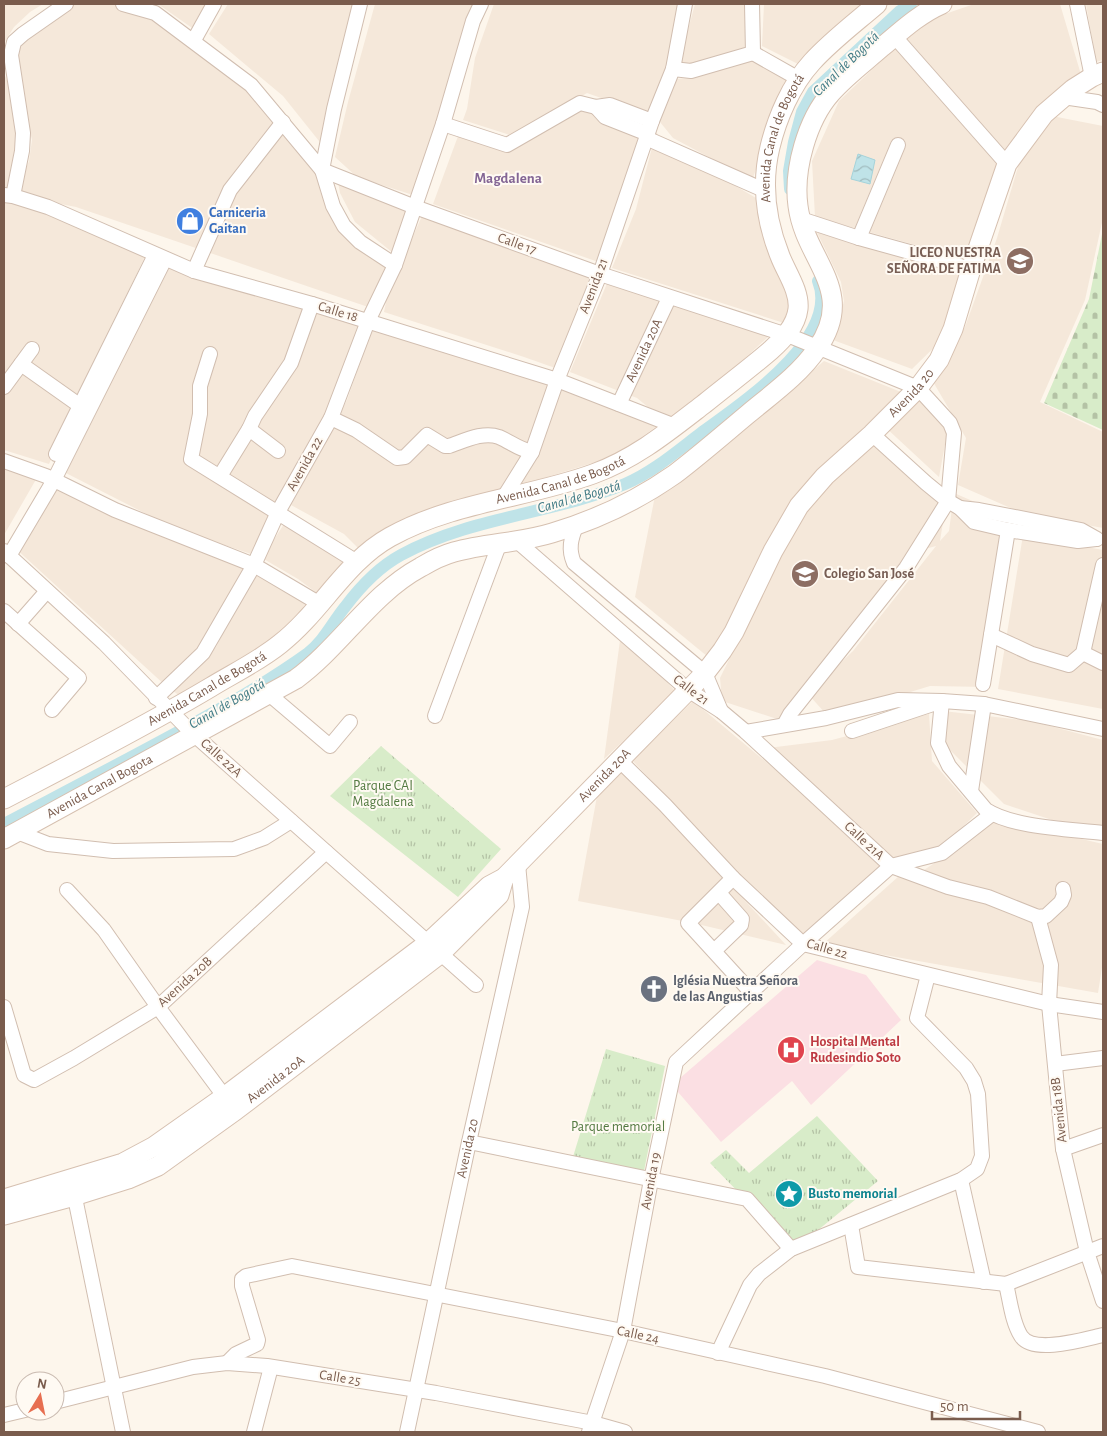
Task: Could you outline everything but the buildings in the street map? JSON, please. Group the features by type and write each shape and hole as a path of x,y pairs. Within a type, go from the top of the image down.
{"main road":[{"name":"Avenida Canal de Bogotá","path":"4,799 172,714 271,651 290,636 357,562 381,543 413,525 431,518 576,479 614,466 646,447 675,426 788,335 796,317 797,301 771,231 766,206 768,160 774,132 785,104 799,79 819,55 877,4"},
{"name":"Avenida Canal de Bogotá","path":"192,732 270,695 308,670 390,589 409,573 453,552 518,542 576,526 620,507 674,474 792,377 815,346 831,318 832,293 828,280 807,238 798,200 798,170 806,141 825,100 839,85 923,14 942,4"},
{"path":"1068,93 1099,77"},
{"name":"Avenida 20","path":"705,673 734,632 773,551 799,506 825,476 872,434 918,388 938,360 953,328 971,268 1007,164 1044,114 1068,93"},
{"name":"Avenida 20A","path":"4,1215 73,1188 153,1148 230,1103 434,948 489,886 504,878 705,673"},
{"name":"Avenida Canal Bogota","path":"10,836 192,732"},
{"name":"Avenida 20A","path":"4,1200 73,1188"}],"street":[{"path":"8,196 22,151 23,133 10,95 10,55 14,42 66,4"},
{"name":"Calle 17","path":"124,4 156,13 251,85 322,170 415,207 600,274 669,298 788,335 918,388 950,422 954,433 954,505"},
{"path":"194,40 214,4"},
{"path":"360,4 334,109 322,170 333,206 344,226 360,242 395,265"},
{"path":"415,207 443,124 473,21 481,4"},
{"name":"Avenida 21","path":"504,497 532,452 556,380 600,274 649,131 674,69 685,4"},
{"path":"752,4 753,53"},
{"path":"1076,4 1099,77"},
{"path":"895,37 1007,164"},
{"path":"674,69 692,70 753,53 799,79"},
{"path":"1068,93 1103,105"},
{"path":"443,124 507,145 580,103 596,107 610,105 649,131 766,191"},
{"path":"194,271 230,190 283,122"},
{"path":"860,238 898,145"},
{"name":"Calle 18","path":"8,196 48,207 194,271 312,304 556,380 675,426"},
{"name":"Avenida 22","path":"156,698 203,653 254,565 278,512 331,418 368,321 395,265 415,207"},
{"path":"801,219 860,238 971,268"},
{"path":"5,551 50,478 160,257"},
{"name":"Avenida 20A","path":"619,404 669,298"},
{"path":"220,476 255,416 291,363 312,304"},
{"path":"4,387 32,349"},
{"path":"210,354 200,386 200,414 191,459 357,562"},
{"path":"21,364 84,408"},
{"path":"331,418 356,430 397,458 405,457 427,435 445,446 481,436 498,437 520,449 532,452"},
{"path":"249,429 278,451"},
{"path":"872,434 974,522 1008,530 1078,541 1099,540"},
{"path":"4,461 50,478 115,510 254,565 320,604"},
{"path":"954,505 1081,530 1099,540"},
{"path":"784,725 790,714 954,505"},
{"name":"Calle 21","path":"576,526 570,542 570,554 574,563 705,673 721,711"},
{"path":"983,684 1008,530"},
{"name":"Calle 21","path":"518,542 688,690 721,711"},
{"path":"435,716 499,545"},
{"name":"Calle 22A","path":"5,551 104,643 172,714 476,984"},
{"path":"991,635 1032,654 1069,666 1084,653 1103,565"},
{"path":"18,624 47,591"},
{"path":"4,611 79,678 52,710"},
{"path":"664,669 680,651"},
{"path":"1084,653 1103,663"},
{"path":"270,695 330,746 350,722"},
{"path":"746,732 826,718 898,700 942,700 984,704 1103,729"},
{"path":"852,731 942,700"},
{"path":"942,700 938,743 948,766 986,810 992,814 1022,823 1103,833"},
{"path":"970,791 984,704"},
{"name":"Calle 21A","path":"721,711 891,866 948,887 988,897 1038,917"},
{"name":"Calle 22","path":"620,760 733,878 803,944 1048,1004 1103,1012"},
{"name":"Avenida 19","path":"591,1428 623,1331 651,1180 676,1062 803,944 891,866 942,853 992,814"},
{"path":"10,836 48,844 113,851 234,849 264,838 291,821"},
{"name":"Avenida 20B","path":"4,1008 24,1075 34,1080 158,1007 326,852"},
{"name":"Avenida 20","path":"407,1432 469,1142 522,908 518,864"},
{"path":"733,878 688,923 751,992"},
{"path":"1038,917 1046,916 1061,902 1064,895 1063,889"},
{"path":"67,890 104,930 158,1007 230,1103"},
{"path":"714,951 741,925 742,919 719,894"},
{"name":"Avenida 18B","path":"1038,917 1051,965 1048,1004 1063,1149 1087,1252 1103,1301"},
{"path":"718,1353 750,1285 759,1274 791,1250 961,1180 977,1169 982,1156 978,1094 974,1081 966,1068 917,1018 928,975"},
{"path":"1055,1064 1103,1058"},
{"path":"1063,1149 1103,1135"},
{"path":"469,1142 747,1199 791,1250"},
{"path":"961,1180 984,1282"},
{"path":"73,1188 123,1432"},
{"path":"851,1225 858,1267 1006,1284 1103,1246"},
{"name":"Calle 24","path":"227,1363 236,1354 257,1344 258,1340 242,1286 242,1279 246,1276 292,1266 623,1331 834,1379 1038,1432"},
{"path":"1006,1284 1015,1322 1021,1337 1029,1343 1045,1346 1103,1335"},
{"name":"Calle 25","path":"65,1399 193,1366 227,1363 270,1367 417,1390 591,1428 625,1432"},
{"path":"254,1432 270,1367"}],"shaded area":[{"path":"4,4 43,4 30,12 14,27 4,43"},
{"path":"61,4 136,4 200,40 274,101 319,154 348,223 392,268 371,308 76,207 15,195 29,161 32,140 11,47"},
{"path":"158,4 208,4 195,30"},
{"path":"228,4 366,4 327,151 283,96 209,34"},
{"path":"375,4 476,4 416,196 357,177 335,157"},
{"path":"494,4 682,4 669,69 652,116 587,93 513,136 463,120 467,109 475,58"},
{"path":"695,4 746,4 746,48 692,63 679,63"},
{"path":"764,4 864,4 802,66 762,46"},
{"path":"974,4 1060,4 1082,78 1045,101 973,261 815,217 812,161 839,101 922,22"},
{"path":"1086,4 1103,4 1103,60 1096,62"},
{"path":"746,59 791,78 752,180 673,138 660,122 674,79 693,78"},
{"path":"4,74 12,90 20,140 8,193 4,193"},
{"path":"586,104 649,125 604,264 433,204 461,128 515,145"},
{"path":"1052,116 1103,126 1103,218 1085,300 1040,402 1103,432 1103,528 1022,513 958,485 966,438 932,380 965,327 997,238 1020,160"},
{"path":"656,132 666,145 756,198 772,222 797,307 784,323 612,268 636,209"},
{"path":"338,182 411,210 393,253 355,222 340,193"},
{"path":"4,200 77,222 145,256 49,464 4,450"},
{"path":"422,216 598,276 558,369 384,312 388,292"},
{"path":"815,228 959,268 953,329 912,369 833,340 844,301 841,282"},
{"path":"168,264 362,325 339,390 254,555 174,528 58,469"},
{"path":"608,281 770,335 713,388 666,422 637,398 570,372"},
{"path":"373,326 560,383 657,426 615,456 528,483 467,499 361,551 344,534 291,505 347,400"},
{"path":"824,361 901,392 836,454 713,661 635,597 655,496 749,425"},
{"path":"916,396 948,428 939,477 884,426"},
{"path":"880,434 948,491 940,541 949,531 954,493 1012,518 987,687 930,686 848,711 826,714 808,694 853,651 936,546 921,550 780,720 722,701 720,678 794,527 833,480"},
{"path":"4,464 38,476 4,535"},
{"path":"54,485 246,565 208,642 166,686 15,548"},
{"path":"286,521 346,557 321,596 298,579 262,558"},
{"path":"1023,535 1103,550 1103,709 998,689"},
{"path":"254,573 305,604 287,632 181,697 172,690 216,647"},
{"path":"621,633 676,692 604,759"},
{"path":"693,701 891,866 801,940 632,760"},
{"path":"943,711 1031,721 1103,740 1103,826 1052,820 1004,804 944,744"},
{"path":"929,714 932,761 977,813 940,849 901,864 768,748 832,740"},
{"path":"624,770 786,945 693,923 578,901 597,796"},
{"path":"995,819 1103,844 1103,961 1098,993 823,944 899,876 924,870 972,838"},
{"name":"Hospital Mental Rudesindio Soto","path":"817,960 866,975 901,1020 811,1105 792,1081 721,1142 672,1085"}],"green space":[{"path":"1103,229 1103,430 1044,403 1089,299"},
{"name":"Parque CAI Magdalena","path":"381,746 501,849 458,897 330,796"},
{"name":"Parque memorial","path":"606,1049 665,1066 643,1176 572,1160"},
{"path":"817,1116 878,1181 790,1253 746,1200 710,1163 726,1150 749,1173"}],"water":[{"path":"858,154 875,160 870,184 851,179"}],"waterway":[{"name":"Canal de Bogotá","path":"790,189 789,171 794,142 802,112 813,92 900,11 911,4"},
{"name":"Canal de Bogotá","path":"4,824 210,715 291,665 307,654 323,638 340,613 370,578 385,565 401,555 455,532 597,494 625,484 655,468 761,388 801,347 815,325 821,303 818,281"}],"place":[{"name":"Carniceria Gaitan","path":"190,221"},
{"name":"LICEO NUESTRA SEÑORA DE FATIMA","path":"1020,261"},
{"name":"Colegio San José","path":"805,574"},
{"name":"Iglésia Nuestra Señora de las Angustias","path":"654,989"},
{"name":"Hospital Mental Rudesindio Soto","path":"791,1050"},
{"name":"Busto memorial","path":"789,1194"}],"district":[{"name":"Magdalena","path":"508,178"}]}
